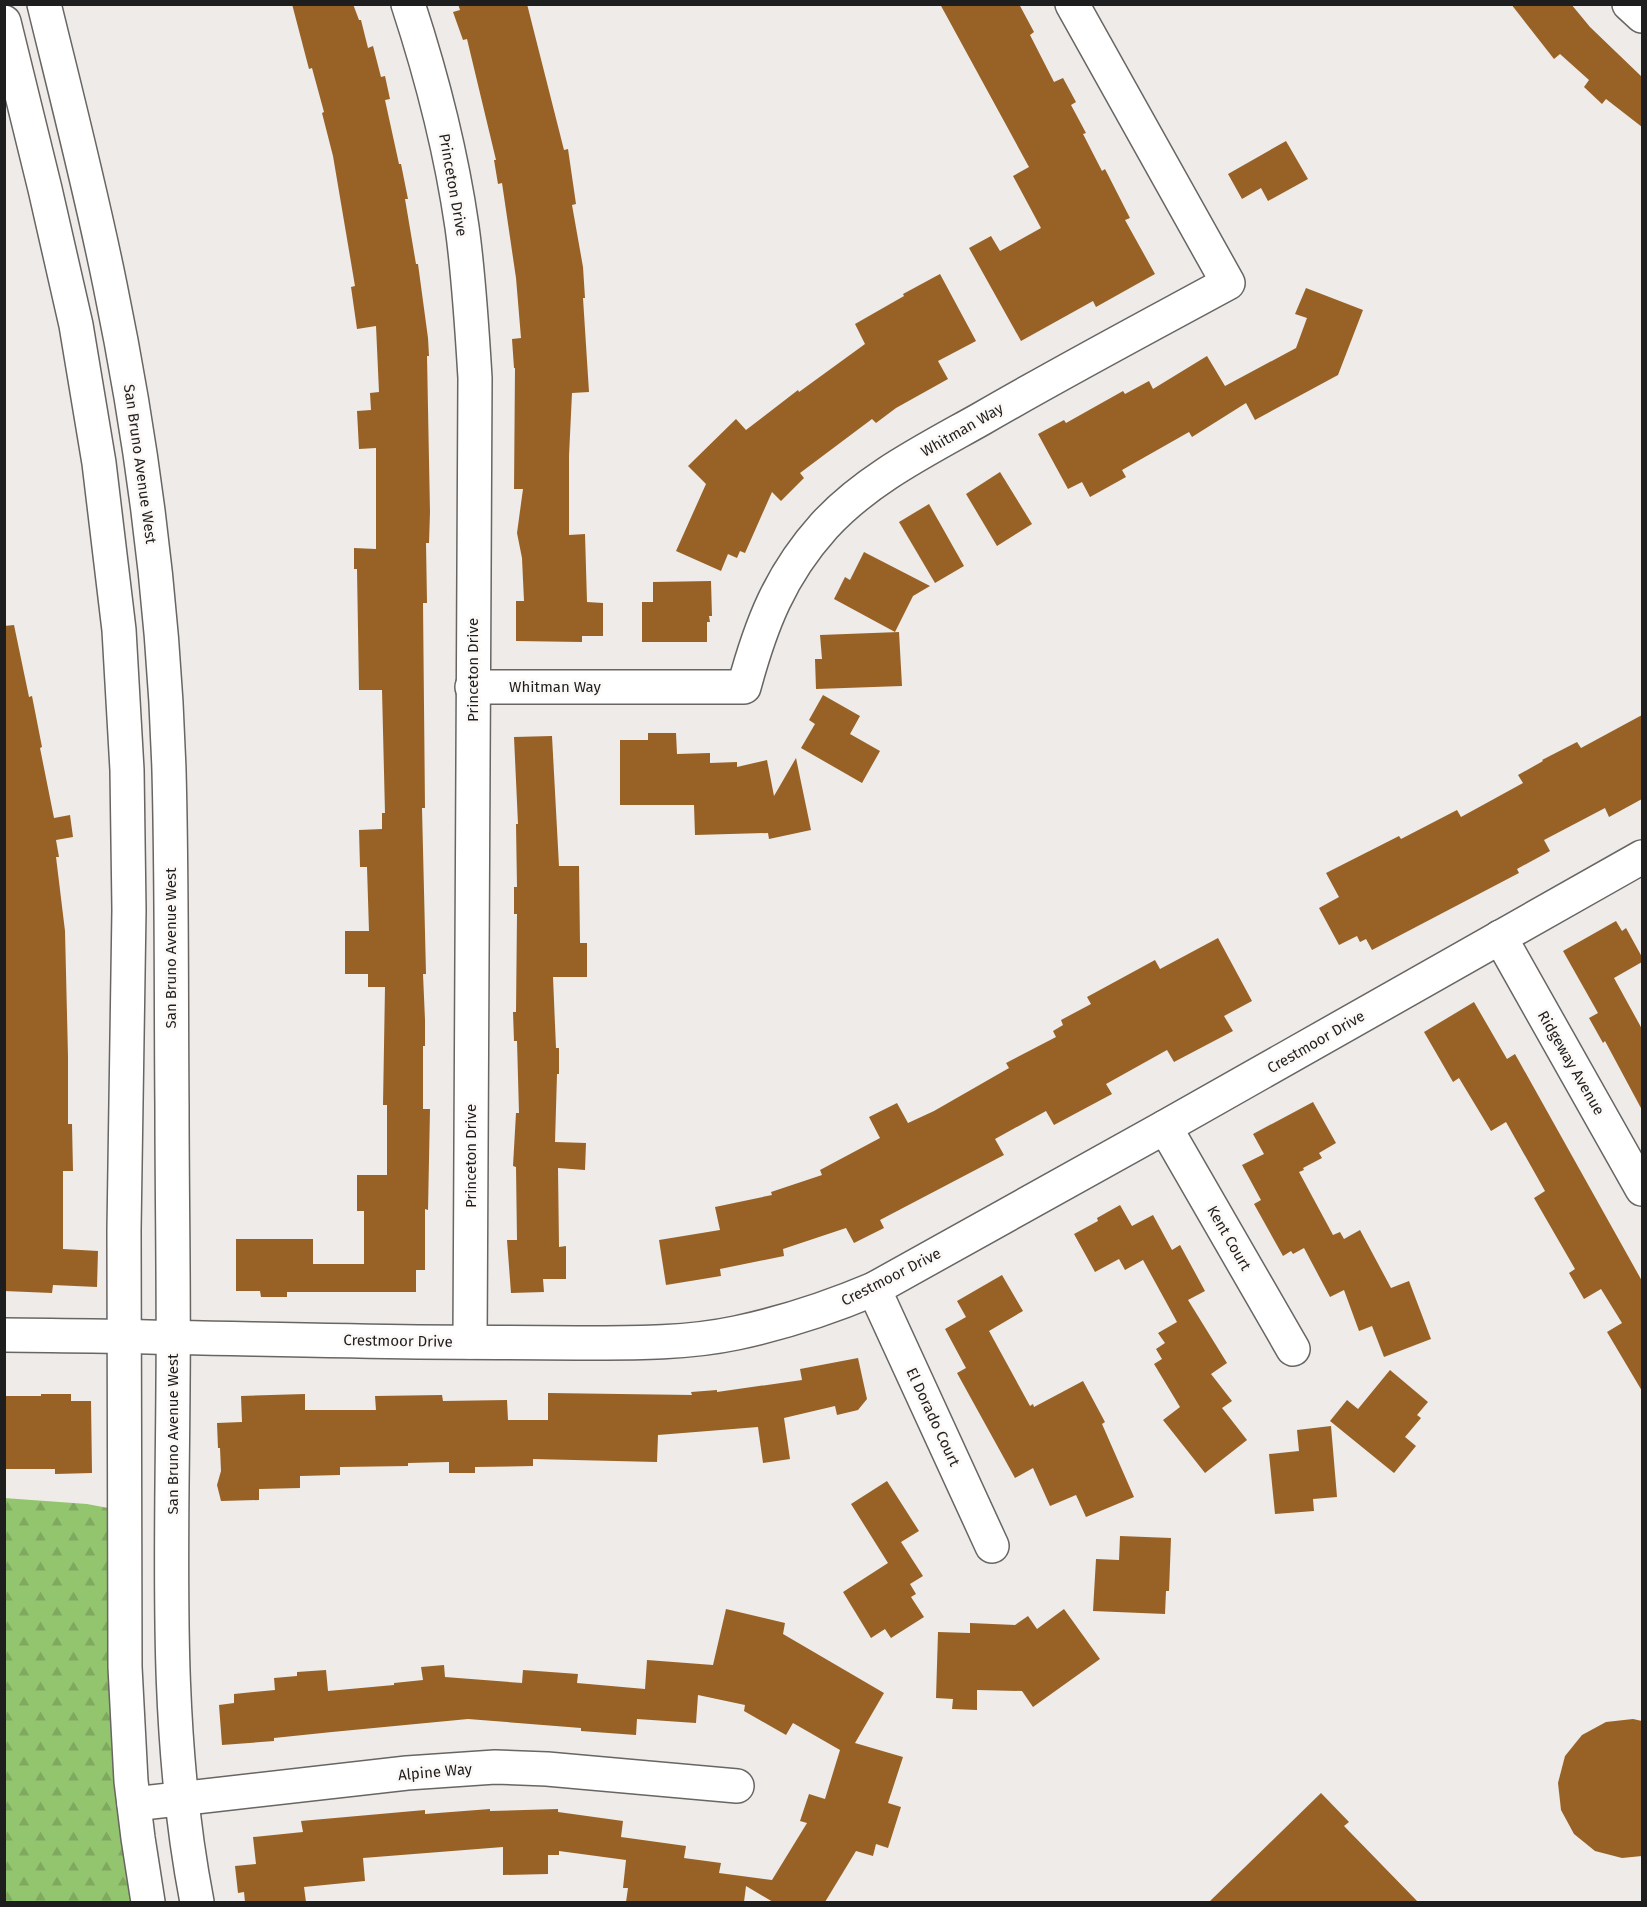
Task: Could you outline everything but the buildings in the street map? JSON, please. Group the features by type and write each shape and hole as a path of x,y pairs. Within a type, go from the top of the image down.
{"street":[{"name":"San Bruno Avenue West","path":"44,4 111,286 141,458 158,602 169,775 174,1338 172,1657 181,1799 197,1902"},
{"name":"Princeton Drive","path":"408,4 428,64 447,145 462,227 471,305 475,378 470,1342"},
{"name":"Whitman Way","path":"472,687 744,687 754,648 770,605 792,567 825,526 864,490 910,459 1228,283 1072,4"},
{"path":"1629,4 1642,16"},
{"path":"4,22 78,335 100,472 117,612 125,733 129,883 124,1336 125,1690 134,1804 148,1902"},
{"name":"Crestmoor Drive","path":"4,1335 625,1343 734,1334 782,1322 833,1306 874,1289 1642,857"},
{"name":"Ridgeway Avenue","path":"1500,938 1642,1189"},
{"name":"Kent Court","path":"1165,1127 1293,1349"},
{"name":"El Dorado Court","path":"874,1289 992,1546"},
{"name":"Alpine Way","path":"134,1804 407,1773 495,1767 547,1769 737,1786"}],"green space":[{"path":"4,1498 87,1504 124,1511 125,1667 164,1902 5,1902"}]}
